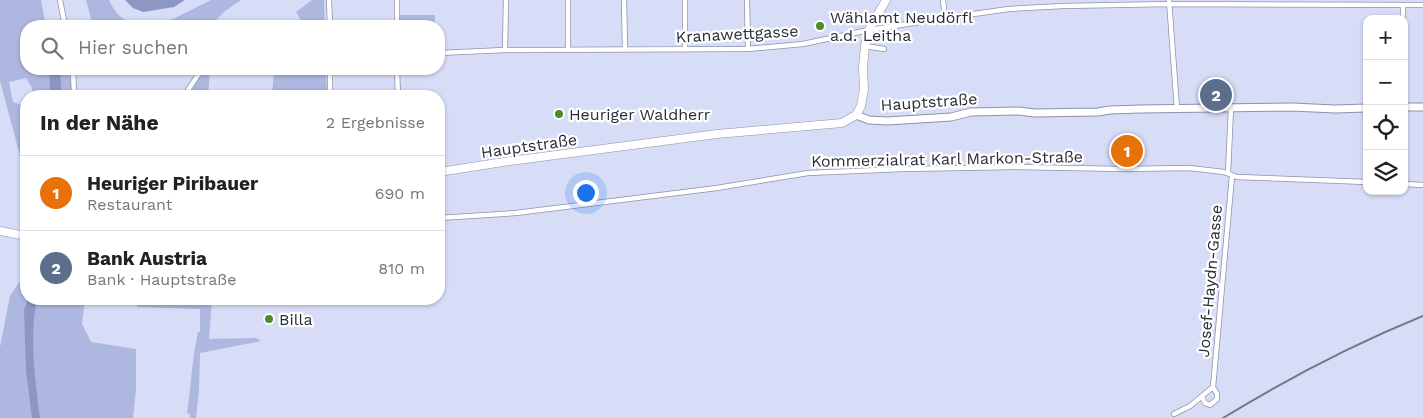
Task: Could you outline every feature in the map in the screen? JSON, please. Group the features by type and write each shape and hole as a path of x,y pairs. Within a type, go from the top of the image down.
{"main road":[{"path":"856,115 863,98 863,67 869,30 886,0"},
{"name":"Hauptstraße","path":"445,171 710,135 833,125 842,123 856,115"},
{"path":"0,231 20,235"}],"street":[{"path":"60,0 64,20"},
{"path":"329,0 330,20"},
{"path":"397,0 397,20"},
{"path":"505,50 506,0"},
{"path":"568,0 568,49"},
{"path":"624,0 625,50"},
{"path":"685,0 685,50"},
{"path":"747,0 748,49"},
{"path":"943,0 945,18"},
{"path":"1062,0 1062,6"},
{"name":"Kranawettgasse","path":"445,53 568,49 748,49 804,44 869,30 1009,9 1127,2 1371,2 1423,5"},
{"path":"1169,2 1177,109"},
{"path":"1403,5 1403,15"},
{"path":"866,46 884,48"},
{"path":"73,75 74,90"},
{"path":"188,90 198,75"},
{"path":"330,75 330,90"},
{"path":"397,75 398,90"},
{"name":"Hauptstraße","path":"856,115 869,120 887,122 951,117 971,112 1018,111 1035,113 1292,107 1363,108"},
{"path":"1408,108 1423,107"},
{"name":"Josef-Haydn-Gasse","path":"1202,397 1205,403 1210,405 1218,399 1214,387 1230,175 1231,108"},
{"name":"Kommerzialrat Karl Markon-Straße","path":"445,218 516,213 717,188 808,174 903,169 1014,167 1189,168 1224,172 1237,177 1363,182"},
{"path":"1408,184 1423,185"},
{"name":"Josef-Haydn-Gasse","path":"1174,414 1190,406 1214,387"}],"shaded area":[{"path":"0,0 41,0 45,20 20,20 20,75 49,75 50,90 32,90 26,78 9,82 13,102 20,104 20,156 0,81"},
{"path":"86,0 109,0 119,16 126,20 91,20"},
{"path":"125,0 185,0 174,7 143,12 133,8"},
{"path":"211,0 241,0 216,20 170,20"},
{"path":"312,0 324,0 325,20 301,20 296,12"},
{"path":"400,15 435,15 435,20 400,20"},
{"path":"49,75 60,75 62,90 50,90"},
{"path":"60,75 70,75 72,90 62,90"},
{"path":"202,75 210,75 208,90 191,90"},
{"path":"274,75 326,75 327,90 272,90"},
{"path":"20,281 20,305 84,305 82,324 91,342 136,349 136,390 133,418 0,418 0,347 10,296"},
{"path":"26,305 36,305 33,344 40,418 32,418 26,371 24,310"},
{"path":"137,305 212,305 209,339 256,338 261,341 200,353 196,418 190,418 190,414 187,413 194,352 198,332 200,332 200,309 137,307"}],"railway":[{"path":"1223,418 1321,363 1423,316"}],"place":[{"name":"Wählamt Neudörfl a.d. Leitha","path":"820,26"},
{"name":"Bank Austria","path":"1216,95"},
{"name":"Heuriger Waldherr","path":"559,114"},
{"name":"Heuriger Piribauer","path":"1127,151"},
{"name":"Billa","path":"269,319"}]}
